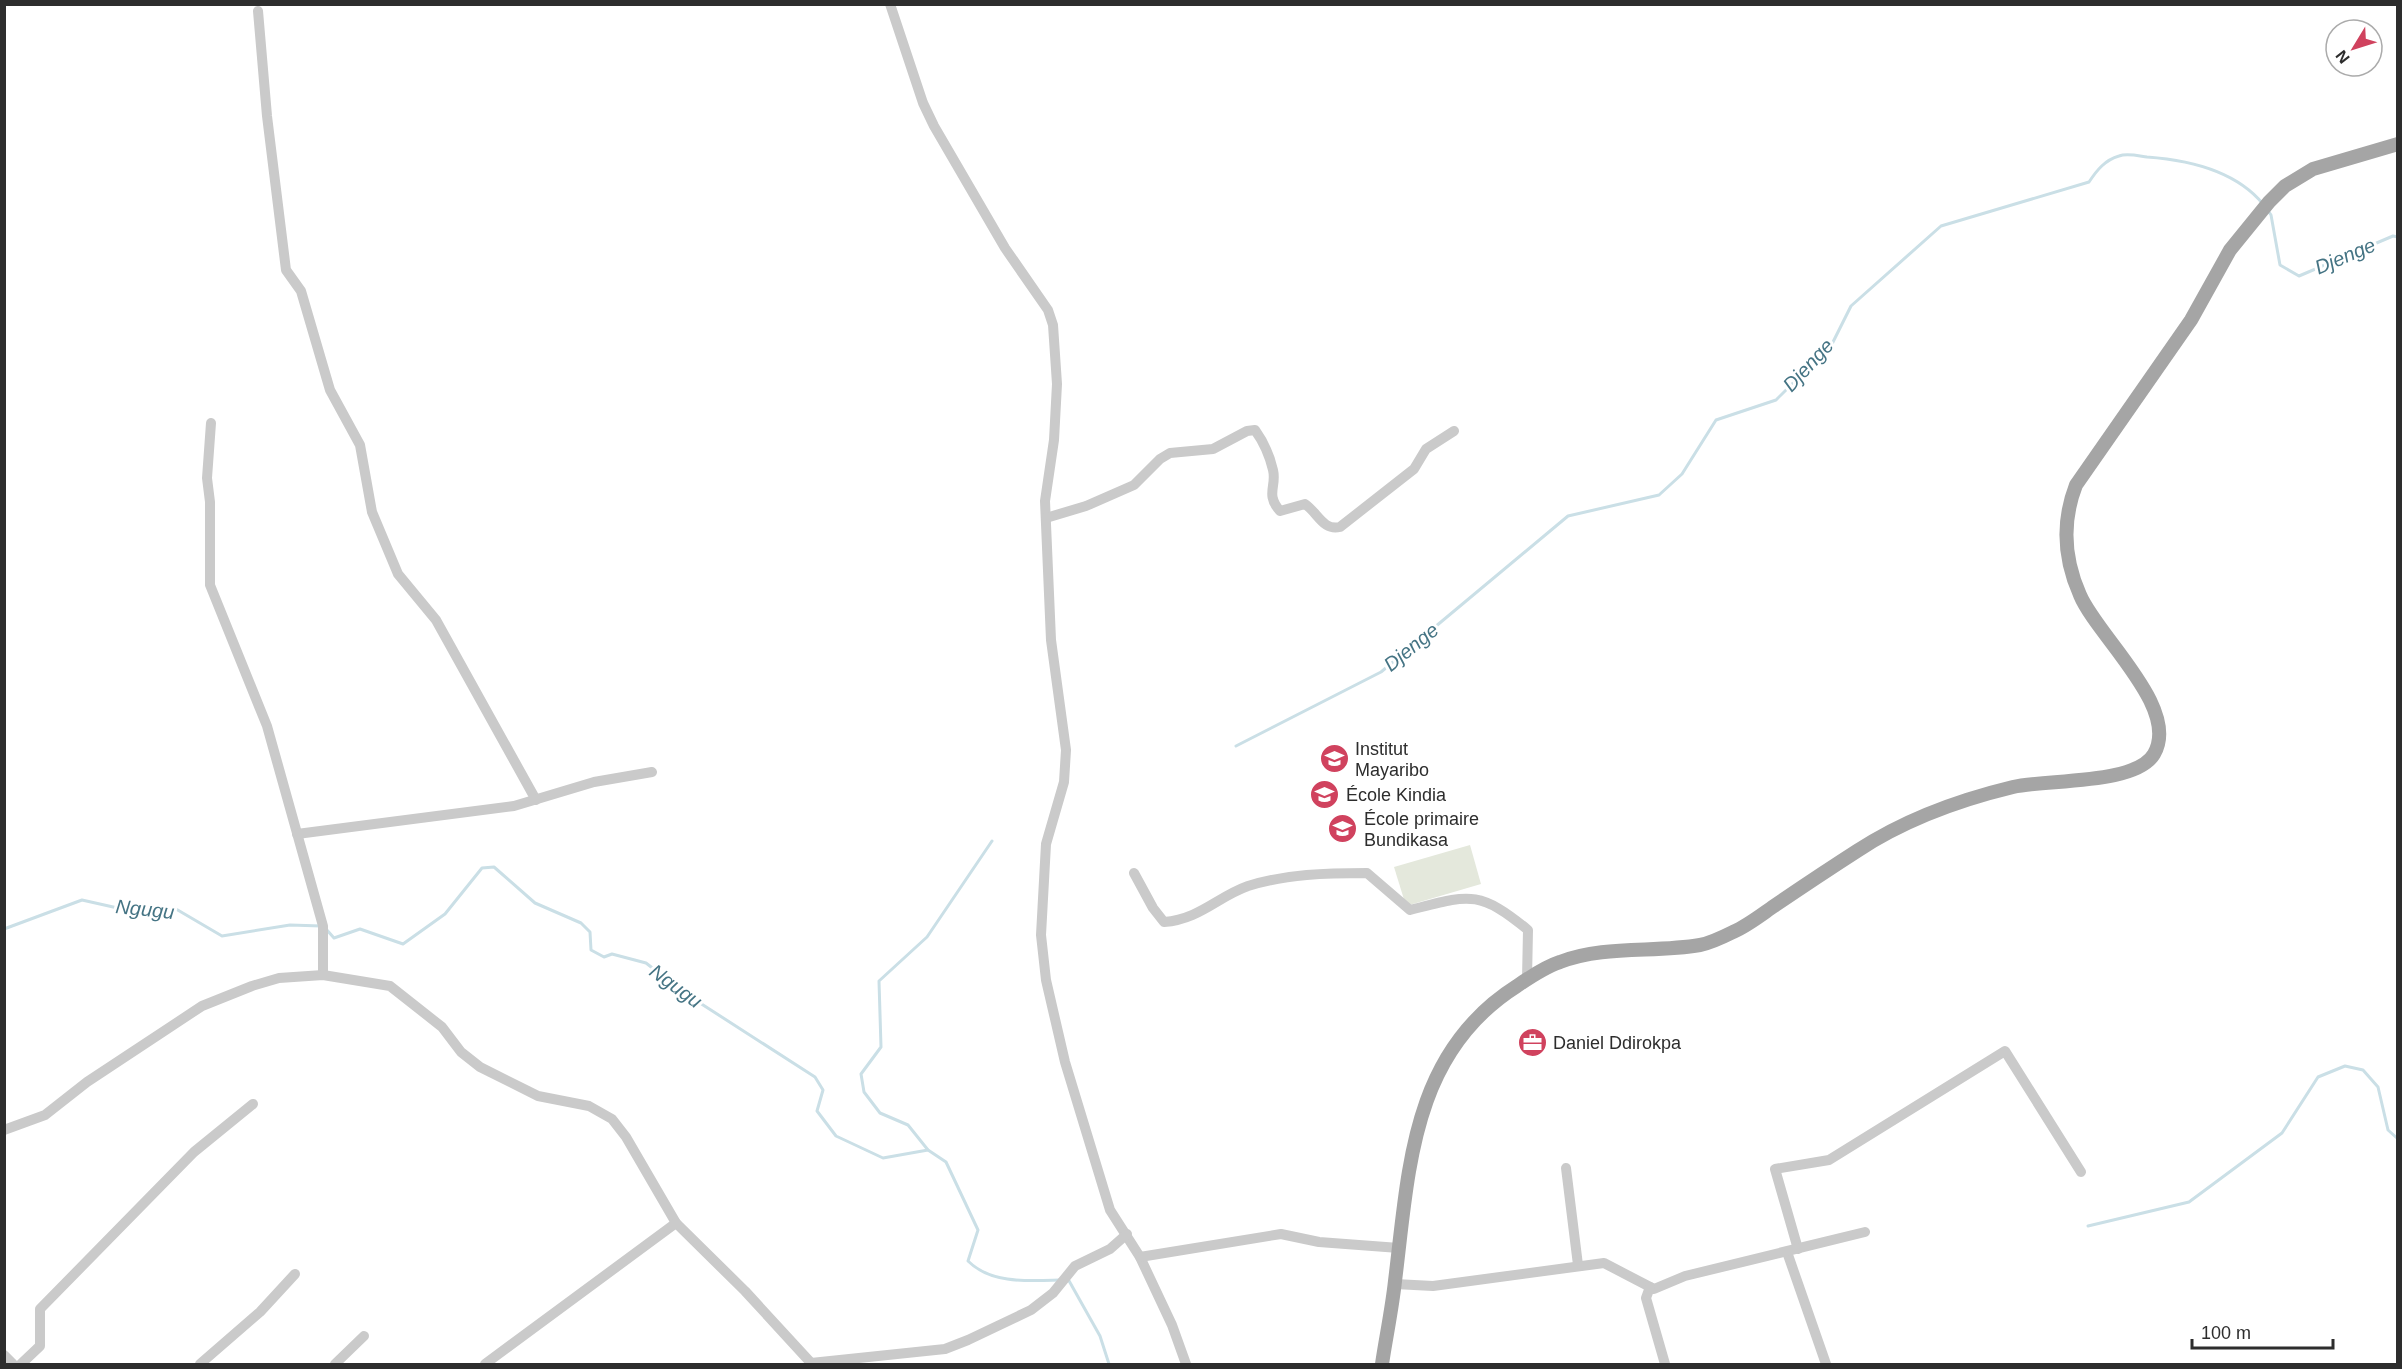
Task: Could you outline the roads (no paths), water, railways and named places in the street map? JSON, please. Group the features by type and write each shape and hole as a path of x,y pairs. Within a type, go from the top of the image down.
{"main road":[{"path":"1382,1365 1416,1136 1435,1078 1460,1036 1500,996 1559,962 1591,954 1702,945 1737,930 1862,848 1947,805 2030,782 2078,781 2117,774 2138,768 2154,755 2160,728 2153,702 2080,596 2068,560 2066,528 2068,506 2076,485 2191,320 2230,250 2285,186 2313,169 2397,144"}],"street":[{"path":"890,4 919,93 934,126 1005,248 1048,310 1053,325 1057,384 1054,440 1045,501 1051,640 1066,750 1065,782 1046,844 1042,946 1051,1005 1065,1062 1110,1209 1140,1257 1172,1325 1185,1365"},
{"path":"258,11 267,116 286,270 301,291 330,390 360,445 372,512 398,574 436,620 536,800"},
{"path":"211,423 207,478 210,502 210,585 267,726 323,926 323,975"},
{"path":"1046,518 1086,506 1134,485 1160,459 1170,453 1213,449 1247,430 1255,430 1274,472 1270,492 1276,506 1280,511 1305,504 1326,526 1333,529 1340,527 1414,469 1426,449 1454,431"},
{"path":"297,834 514,806 594,782 652,772"},
{"path":"1134,873 1153,908 1164,922 1183,920 1247,887 1314,873 1367,873 1410,910 1460,897 1478,897 1505,911 1528,930 1527,979"},
{"path":"4,1130 45,1115 87,1082 202,1006 279,978 323,975 390,986 442,1027 461,1052 480,1067 538,1096 589,1106 612,1119 626,1137 676,1223 745,1291 811,1364 945,1348 993,1330 1049,1296 1075,1266 1110,1249 1127,1234"},
{"path":"1798,1249 1775,1169 1829,1160 2005,1051 2081,1173"},
{"path":"21,1365 40,1346 40,1309 194,1152 253,1104"},
{"path":"1566,1168 1578,1265"},
{"path":"485,1365 676,1223"},
{"path":"1395,1284 1433,1286 1604,1263 1654,1289 1685,1276 1865,1232"},
{"path":"1140,1257 1281,1234 1318,1242 1399,1248"},
{"path":"1786,1252 1826,1365"},
{"path":"200,1365 260,1312 295,1274"},
{"path":"1650,1287 1646,1298 1665,1365"},
{"path":"335,1365 364,1336"},
{"path":"4,1355 14,1365"}],"waterway":[{"name":"Djenge","path":"1236,746 1381,672 1568,516 1659,495 1682,474 1716,420 1776,400 1832,344 1851,306 1941,226 2089,182 2105,163 2122,155 2179,161 2210,169 2239,183 2263,204"},
{"name":"Djenge","path":"2267,209 2271,215 2280,265 2299,276 2393,236 2398,237"},
{"path":"992,841 927,937 879,981 881,1047 861,1074 864,1092 880,1113 908,1125 928,1150 946,1162 978,1230 968,1261 988,1274 999,1277 1059,1280"},
{"name":"Ngugu","path":"326,929 334,938 360,929 403,944 445,914 482,868 494,867 535,903 581,923 590,932 591,950 604,957 612,954 646,963 686,994 815,1077 823,1090 817,1111 836,1136 883,1158 928,1150"},
{"name":"Ngugu","path":"4,929 82,900 131,911 176,909 222,936 290,925 321,926"},
{"path":"2088,1226 2189,1202 2282,1133 2318,1077 2345,1066 2363,1070 2378,1087 2388,1130 2398,1139"},
{"name":"Ngugu","path":"1068,1279 1100,1336 1109,1364"}],"place":[{"name":"Institut Mayaribo","path":"1334,759"},
{"name":"École Kindia","path":"1325,795"},
{"name":"École primaire Bundikasa","path":"1343,829"},
{"name":"Daniel Ddirokpa","path":"1532,1043"}]}
